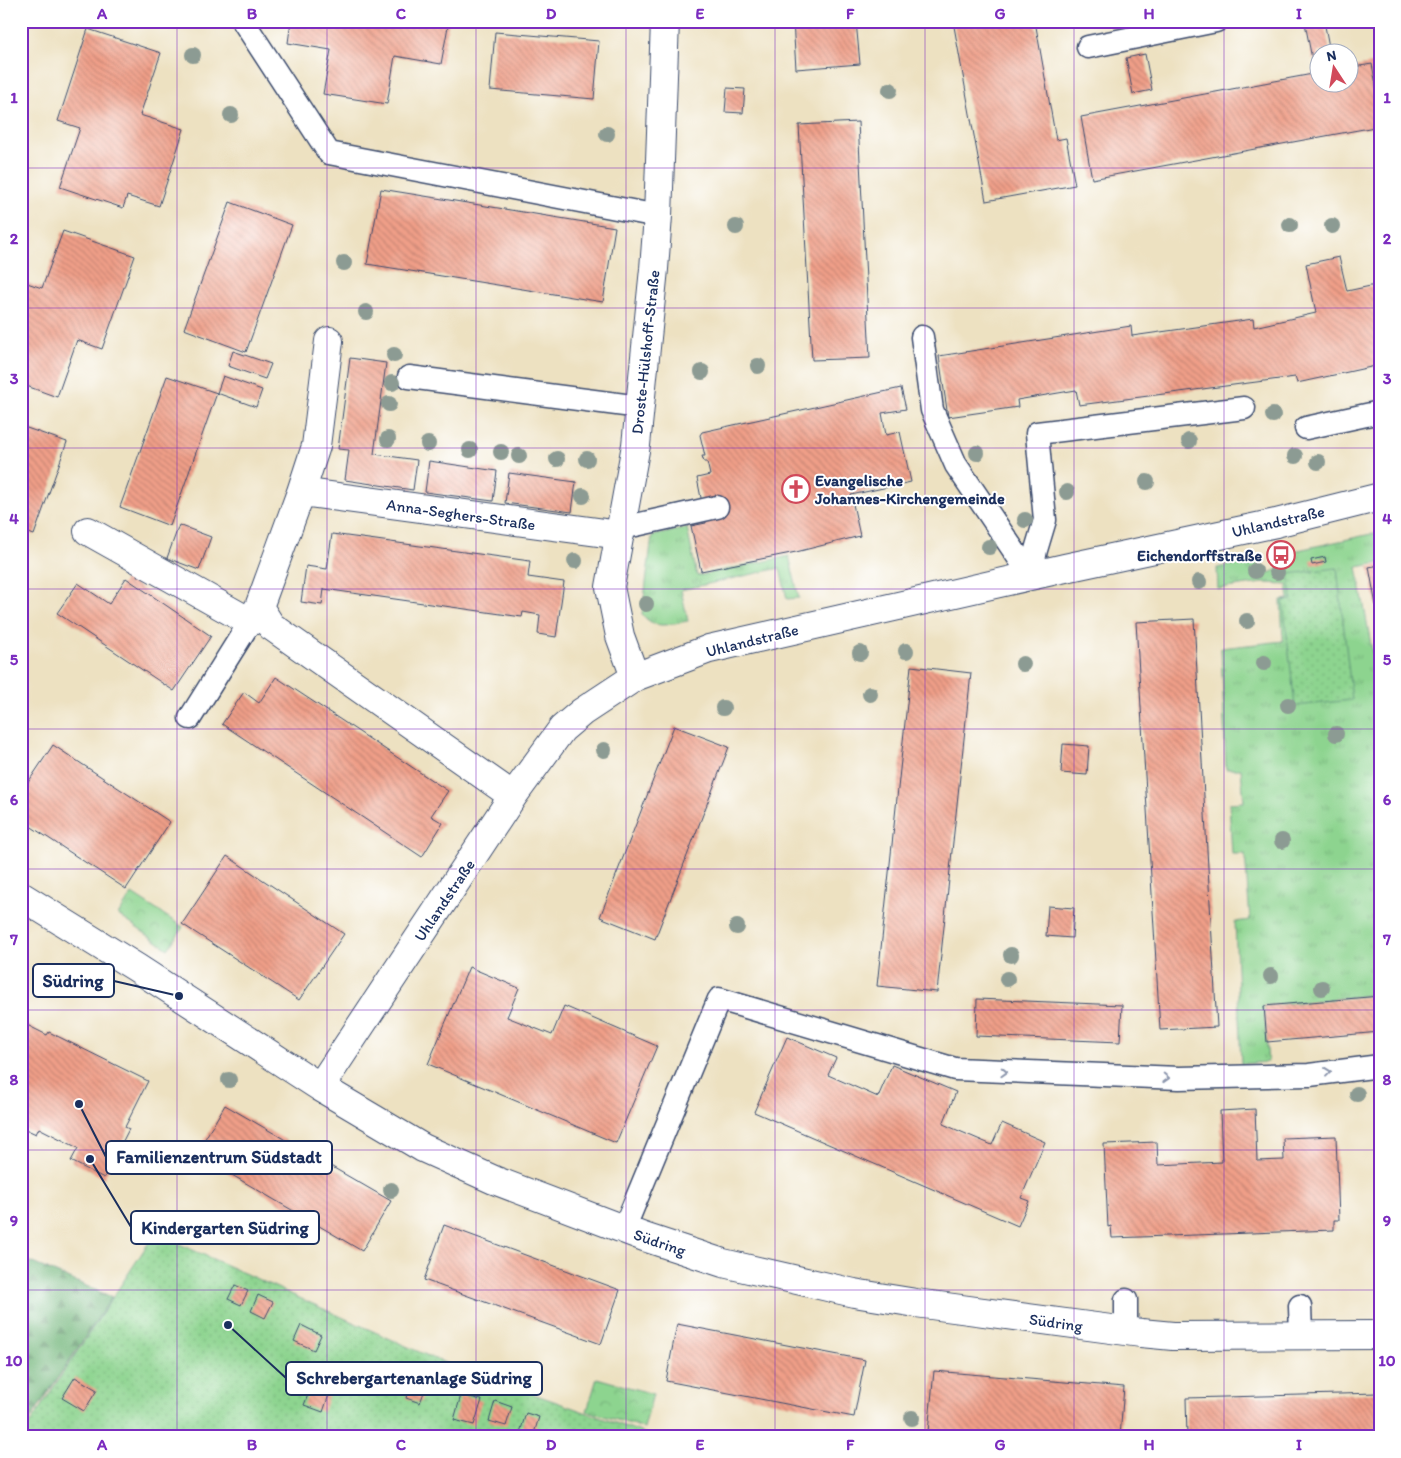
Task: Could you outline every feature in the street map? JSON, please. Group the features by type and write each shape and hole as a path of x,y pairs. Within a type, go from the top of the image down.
{"street":[{"name":"Droste-Hülshoff-Straße","path":"635,678 620,636 610,587 621,532 640,407 658,216 665,21"},
{"path":"254,615 301,492 316,446 329,341"},
{"name":"Anna-Seghers-Straße","path":"301,492 621,532"},
{"name":"Uhlandstraße","path":"320,1086 513,796 562,729 582,712 635,678 709,649 1380,497"},
{"path":"88,531 254,615 513,796"},
{"name":"Südring","path":"21,896 320,1086 423,1148 494,1180 624,1229 723,1263 854,1293 1126,1331 1173,1336 1380,1335"}],"lane":[{"path":"243,21 329,153 658,216"},
{"path":"1088,46 1216,21"},
{"path":"922,337 932,410 956,465 1031,576"},
{"path":"409,377 640,407"},
{"path":"1031,576 1045,520 1037,433 1244,408"},
{"path":"1306,428 1380,412"},
{"path":"621,532 717,507"},
{"path":"190,718 254,615"},
{"path":"624,1229 719,999 955,1069 1179,1078 1309,1075 1380,1066"},
{"path":"1126,1300 1126,1331"},
{"path":"1300,1306 1301,1335"}],"green space":[{"path":"687,528 697,576 789,556 799,598 787,599 780,568 681,590 688,621 669,625 652,623 642,614 652,536"},
{"path":"1380,532 1380,563 1357,567 1380,695 1380,994 1264,1006 1268,1062 1241,1064 1235,922 1250,920 1245,854 1232,854 1229,803 1244,802 1241,769 1226,769 1221,648 1283,641 1281,600 1289,599 1287,584 1263,583 1218,589 1217,568 1255,559 1259,568 1268,573 1285,567 1294,559 1294,551"},
{"path":"1337,568 1352,700 1295,706 1283,601 1292,600 1289,574"},
{"path":"132,894 183,927 168,949 118,915"},
{"path":"155,1233 435,1359 655,1437 21,1437"},
{"path":"21,1258 112,1297 21,1433"},
{"path":"597,1378 653,1394 644,1428 587,1411"}],"building":[{"path":"291,21 449,21 441,64 395,56 387,104 323,94 331,50 288,43"},
{"path":"793,21 856,21 860,64 796,69"},
{"path":"953,21 1035,21 1056,140 1066,138 1075,185 986,201"},
{"path":"1324,21 1328,42 1309,42 1305,23"},
{"path":"88,29 161,53 140,115 184,129 159,206 127,196 123,208 60,187 80,128 58,121"},
{"path":"495,32 599,41 594,99 490,90"},
{"path":"1145,54 1152,90 1133,94 1126,58"},
{"path":"1372,64 1380,107 1380,126 1092,179 1081,117 1308,75 1308,92 1358,92 1358,66"},
{"path":"727,88 745,89 743,113 725,112"},
{"path":"858,122 870,358 812,360 799,125"},
{"path":"381,189 615,227 603,302 367,264"},
{"path":"230,202 292,225 246,352 184,329"},
{"path":"63,231 135,256 102,349 77,340 57,397 21,384 21,281 42,288"},
{"path":"1339,257 1347,291 1380,284 1380,365 1297,383 1295,377 1079,405 1076,390 1017,400 1018,407 948,417 939,356 1131,326 1132,336 1253,319 1254,327 1316,313 1306,264"},
{"path":"233,351 271,364 265,379 228,366"},
{"path":"350,358 386,363 374,454 417,460 413,490 345,480 349,450 338,449"},
{"path":"167,376 217,393 170,526 120,507"},
{"path":"223,376 262,390 256,407 217,393"},
{"name":"Evangelische Johannes-Kirchengemeinde","path":"901,388 906,409 882,413 886,435 900,432 911,482 851,495 860,536 796,552 701,571 691,526 706,523 697,478 710,475 707,462 704,462 702,456 705,456 700,435 702,432"},
{"path":"21,426 67,442 34,535 21,530"},
{"path":"429,461 497,471 493,501 425,492"},
{"path":"509,473 576,482 572,512 505,503"},
{"path":"179,525 211,537 199,570 167,558"},
{"path":"332,534 530,561 528,577 564,582 556,637 538,634 540,615 523,612 522,617 324,589 322,605 301,602 306,566 327,569"},
{"path":"1325,557 1326,562 1312,565 1311,560"},
{"path":"1380,565 1380,622 1379,622 1369,567"},
{"path":"126,578 211,636 174,691 57,613 78,583 109,604"},
{"path":"1194,619 1217,1027 1160,1030 1136,622"},
{"path":"911,666 971,673 937,992 877,986"},
{"path":"276,677 448,791 431,816 443,823 422,857 222,724 244,692 259,703"},
{"path":"674,726 729,747 655,939 600,917"},
{"path":"1063,744 1089,746 1087,775 1061,773"},
{"path":"53,745 170,822 126,889 21,820 21,793"},
{"path":"227,856 344,934 299,1000 182,924"},
{"path":"1048,906 1074,908 1072,938 1046,936"},
{"path":"469,967 519,988 507,1017 552,1035 564,1006 657,1046 616,1143 428,1064"},
{"path":"1380,996 1380,1032 1267,1042 1264,1006"},
{"path":"977,999 1122,1005 1120,1042 976,1036"},
{"path":"21,1022 47,1035 49,1032 148,1081 125,1127 129,1129 104,1178 71,1161 78,1148 39,1128 36,1134 21,1127"},
{"path":"787,1037 836,1058 828,1075 878,1097 892,1065 956,1092 943,1124 992,1145 1002,1123 1045,1142 1021,1198 1029,1201 1018,1226 754,1112"},
{"path":"225,1105 391,1201 362,1251 196,1154"},
{"path":"1255,1109 1257,1161 1284,1160 1283,1138 1336,1136 1339,1220 1334,1220 1334,1230 1112,1238 1111,1226 1108,1227 1104,1144 1157,1142 1158,1165 1222,1162 1220,1111"},
{"path":"444,1225 620,1290 601,1344 424,1280"},
{"path":"235,1285 248,1291 241,1305 228,1299"},
{"path":"258,1295 273,1302 265,1318 251,1311"},
{"path":"677,1324 865,1360 854,1417 666,1381"},
{"path":"301,1325 321,1335 314,1350 294,1341"},
{"path":"934,1371 1124,1387 1120,1437 989,1437 928,1432"},
{"path":"75,1377 97,1390 84,1411 62,1398"},
{"path":"412,1379 427,1384 420,1403 406,1398"},
{"path":"313,1382 331,1389 323,1412 304,1405"},
{"path":"1378,1393 1379,1437 1187,1437 1186,1398"},
{"path":"461,1395 482,1400 474,1425 454,1420"},
{"path":"495,1401 512,1407 506,1426 489,1421"},
{"path":"526,1413 539,1417 533,1437 519,1436"}],"place":[{"name":"Evangelische Johannes-Kirchengemeinde","path":"796,489"},
{"name":"Eichendorffstraße","path":"1281,555"},
{"name":"Südring","path":"179,996"},
{"name":"Familienzentrum Südstadt","path":"79,1104"},
{"name":"Kindergarten Südring","path":"90,1159"},
{"name":"Schrebergartenanlage Südring","path":"228,1325"}]}
